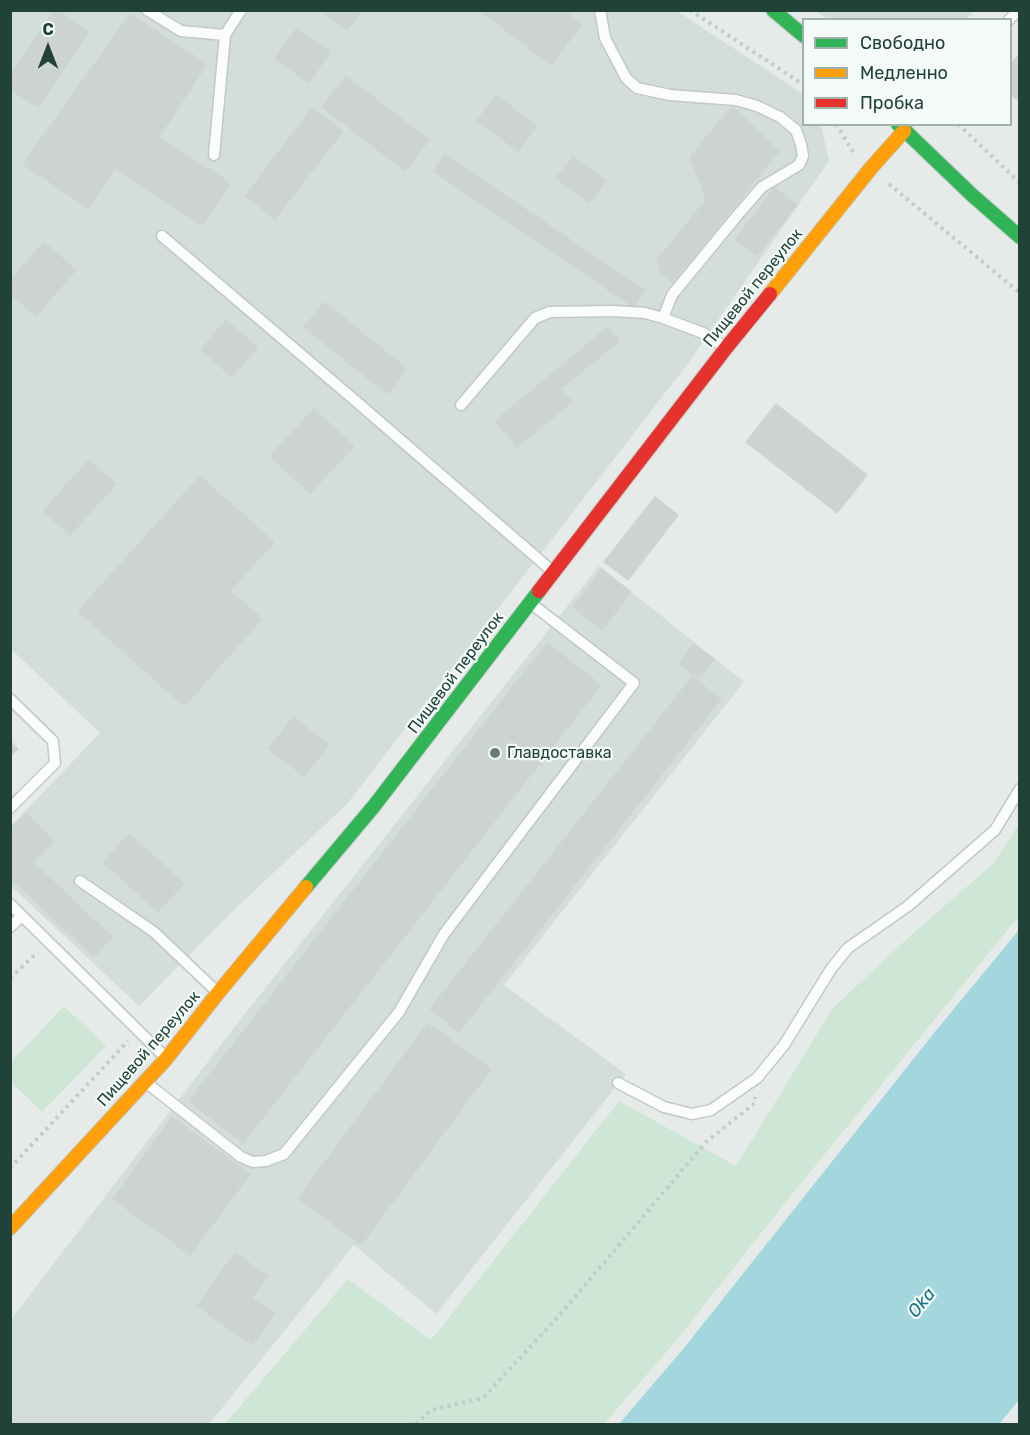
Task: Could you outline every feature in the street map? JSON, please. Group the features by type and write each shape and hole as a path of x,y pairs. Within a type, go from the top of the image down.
{"main road":[{"path":"773,10 802,34"},
{"path":"904,127 1020,237"},
{"name":"Пищевой переулок","path":"10,1228 166,1059 374,806 726,348 904,127"}],"lane":[{"path":"147,10 181,31 225,35"},
{"path":"214,155 225,35 241,10"},
{"path":"600,10 605,38 626,78 637,88 670,95 736,99 757,106 780,117 796,130 801,144 803,156 799,165 762,187 755,194 672,295 663,318"},
{"path":"1003,223 1020,222"},
{"path":"162,236 553,572"},
{"path":"461,405 535,318 550,312 614,311 645,314 663,318 703,333 726,348"},
{"path":"145,1082 241,1157 253,1162 266,1161 284,1154 399,1012 444,934 634,683 530,603"},
{"path":"10,699 53,741 55,763 10,808"},
{"path":"618,1083 664,1107 692,1114 711,1110 757,1078 784,1045 831,969 848,948 908,906 995,830 1020,789"},
{"path":"80,881 154,932 218,993"},
{"path":"10,904 166,1059"},
{"path":"10,927 22,916"}],"path":[{"path":"690,10 802,84"},
{"path":"837,126 854,153"},
{"path":"960,126 1020,183"},
{"path":"888,183 1020,293"},
{"path":"10,978 48,942"},
{"path":"10,1168 137,1030"},
{"path":"416,1425 431,1410 483,1398 558,1317 707,1141 755,1103 757,1078"}],"shaded area":[{"path":"11,11 677,11 802,93 802,126 821,126 829,161 686,366 347,804 235,909 139,1006 11,886 10,827 100,733 11,649"},
{"path":"815,11 974,11 968,18 826,18"},
{"path":"599,566 744,682 504,985 626,1074 436,1314 354,1245 209,1424 11,1424 10,1321 229,1034"}],"green space":[{"path":"1019,824 1019,916 675,1342 604,1424 225,1424 348,1279 431,1340 619,1101 736,1166 833,1008 911,935 993,864"},
{"path":"64,1006 106,1046 42,1112 11,1082 11,1062"}],"water":[{"name":"Oka","path":"1019,930 1019,1400 999,1424 619,1424 684,1348 934,1033"}],"building":[{"path":"54,10 89,32 38,107 10,89 10,75"},
{"path":"320,10 362,10 347,30"},
{"path":"479,10 563,10 582,24 551,65"},
{"path":"130,14 207,64 159,137 230,183 202,225 115,168 88,208 23,164"},
{"path":"296,29 330,52 309,83 275,59"},
{"path":"1020,54 1020,102 1012,96 1012,62"},
{"path":"346,76 429,140 405,171 322,107"},
{"path":"496,95 537,126 518,151 477,121"},
{"path":"732,106 779,151 673,283 661,273 657,260 706,200 690,157"},
{"path":"312,108 343,131 275,219 245,196"},
{"path":"445,155 645,290 633,307 433,171"},
{"path":"573,156 606,181 589,203 556,178"},
{"path":"775,187 797,205 757,256 735,239"},
{"path":"44,242 76,270 36,316 10,294 10,280"},
{"path":"325,302 407,369 387,394 304,327"},
{"path":"226,320 258,347 232,377 201,350"},
{"path":"608,327 619,341 561,389 572,402 517,447 495,421"},
{"path":"776,404 867,475 837,513 746,442"},
{"path":"314,409 354,446 310,493 270,456"},
{"path":"89,460 116,484 70,535 43,511"},
{"path":"200,476 274,542 230,591 262,619 184,706 78,611"},
{"path":"655,497 678,515 628,580 604,562"},
{"path":"602,569 631,592 602,630 573,607"},
{"path":"547,643 601,685 243,1143 189,1101"},
{"path":"694,644 714,659 698,679 679,663"},
{"path":"692,677 721,699 459,1032 430,1009"},
{"path":"293,717 329,745 304,776 268,749"},
{"path":"10,741 18,749 10,756"},
{"path":"26,814 54,840 33,862 112,937 94,957 10,877 10,829"},
{"path":"129,834 184,883 158,912 103,862"},
{"path":"428,1023 491,1069 361,1245 298,1198"},
{"path":"172,1117 250,1174 190,1255 113,1199"},
{"path":"235,1253 268,1276 252,1298 275,1314 252,1345 197,1306"}],"traffic: fast":[{"path":"773,10 802,34"},
{"path":"900,126 1020,237"},
{"path":"306,887 374,806 539,591"}],"traffic: slow":[{"path":"770,294 871,168 904,131"},
{"path":"10,1228 166,1059 306,887"}],"traffic: jam":[{"path":"539,591 770,294"}],"place":[{"name":"Главдоставка","path":"495,753"}]}
